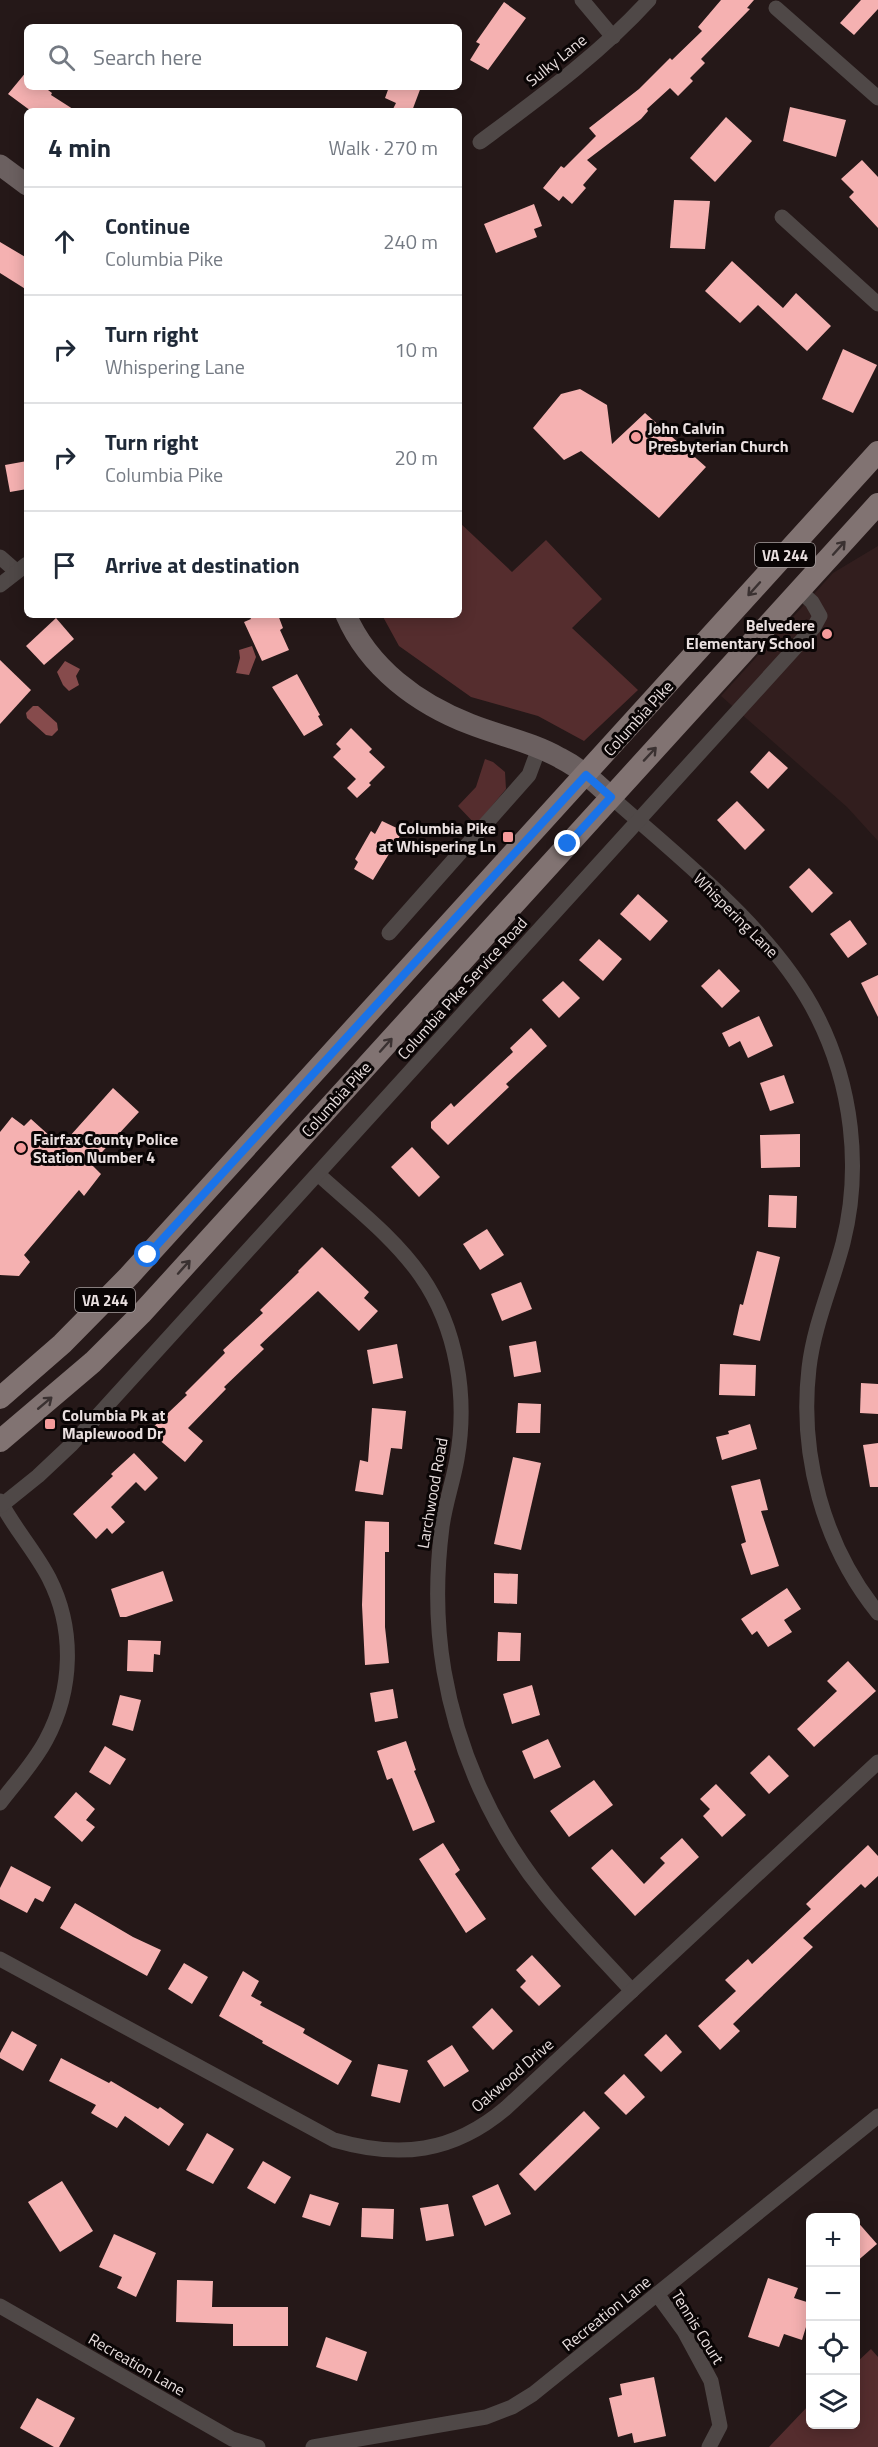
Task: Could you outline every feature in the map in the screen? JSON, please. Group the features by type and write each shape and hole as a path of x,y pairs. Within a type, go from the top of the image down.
{"main road":[{"name":"Columbia Pike","path":"0,1398 62,1344 129,1275 878,452"},
{"name":"Columbia Pike","path":"0,1440 93,1362 141,1314 878,504"}],"street":[{"path":"582,0 613,37"},
{"name":"Sulky Lane","path":"480,142 613,37 649,0"},
{"path":"777,8 878,98"},
{"path":"0,165 24,183"},
{"path":"782,217 878,304"},
{"path":"0,557 22,567 0,585"},
{"name":"Columbia Pike Service Road","path":"1,1503 38,1476 72,1444 814,627 820,616 812,602 800,591"},
{"name":"Whispering Lane","path":"348,618 365,648 408,692 437,709 471,724 510,736 558,756 586,775 639,821 771,946 796,980 817,1016 832,1050 840,1078 850,1125 852,1168 850,1204 843,1242 816,1330 809,1367 808,1441 814,1477 826,1519 841,1555 857,1584 878,1613"},
{"path":"389,933 529,775 539,748"},
{"name":"Larchwood Road","path":"318,1174 402,1252 421,1276 448,1332 457,1365 461,1396 461,1426 442,1529 438,1575 439,1624 444,1671 455,1720 470,1767 492,1815 517,1857 544,1894 632,1991"},
{"path":"0,1803 46,1741 58,1715 65,1688 68,1658 66,1632 60,1606 49,1578 1,1503"},
{"name":"Oakwood Drive","path":"0,1959 334,2140 361,2148 388,2151 416,2150 443,2144 467,2135 492,2120 878,1762"},
{"name":"Recreation Lane","path":"313,2447 486,2416 512,2407 533,2394 878,2116"},
{"name":"Tennis Court","path":"657,2294 684,2331 711,2381 720,2426 709,2447"},
{"name":"Recreation Lane","path":"0,2306 232,2439 258,2447"}],"shaded area":[{"path":"462,525 512,572 546,540 602,599 572,628 638,690 584,741 538,716 471,697 399,646 384,618 462,618"},
{"name":"Belvedere Elementary School","path":"878,546 878,841 847,807 721,696 833,573"},
{"path":"252,646 256,657 249,675 236,673 240,658 239,650"},
{"path":"65,661 80,669 76,676 79,685 69,691 63,685 57,672"},
{"path":"33,706 38,706 57,723 58,730 52,736 46,735 27,718 26,713"},
{"path":"485,759 493,762 505,772 506,789 476,825 458,806 476,787"},
{"path":"871,2349 878,2357 878,2447 769,2447 806,2408 806,2429 860,2429 860,2359"}],"building":[{"path":"721,0 754,0 747,8 750,9 701,59 705,63 690,78 693,81 678,96 670,88 647,109 648,111 641,119 587,160 597,169 583,185 586,188 572,204 563,196 559,201 543,188 561,166 564,168 596,136 589,128 639,89 670,58 672,60 702,31 698,27"},
{"path":"861,0 878,0 878,9 854,35 840,23"},
{"path":"504,2 526,18 488,70 470,60 480,44 476,42"},
{"path":"24,75 24,90 48,90 52,93 51,95 71,108 27,108 8,94"},
{"path":"388,90 420,90 413,108 394,108 396,103 385,98"},
{"path":"790,107 846,120 836,157 783,141"},
{"path":"726,117 752,141 715,182 690,158"},
{"path":"862,160 878,177 878,228 849,197 854,192 841,179"},
{"path":"674,200 710,201 705,249 670,248"},
{"path":"534,204 542,226 534,229 537,237 496,253 484,224"},
{"path":"0,242 24,256 24,288 0,273"},
{"path":"732,261 783,308 796,293 831,326 807,351 758,305 740,323 705,291"},
{"path":"843,349 877,365 853,413 822,399"},
{"path":"580,389 607,405 612,444 645,413 706,467 659,518 581,451 564,460 533,428 561,394"},
{"path":"24,462 24,490 10,492 5,465"},
{"path":"56,618 74,639 44,665 26,646"},
{"path":"279,618 283,628 280,630 289,650 262,661 244,622 251,619"},
{"path":"0,660 31,690 0,724"},
{"path":"297,674 320,715 318,716 323,725 304,736 272,687"},
{"path":"351,728 372,749 369,752 385,767 357,798 347,788 356,779 333,757 341,749 336,744"},
{"path":"769,751 788,768 768,789 750,772"},
{"path":"737,801 765,830 745,850 717,820"},
{"path":"382,821 403,831 373,880 354,869 358,862 355,859 371,831 375,834"},
{"path":"809,868 833,893 812,913 789,887"},
{"path":"638,894 668,921 650,941 620,914"},
{"path":"850,920 867,944 848,958 830,934"},
{"path":"599,939 622,959 603,981 579,960"},
{"path":"719,969 740,991 722,1008 701,986"},
{"path":"878,975 878,1017 861,983"},
{"path":"563,981 580,998 559,1018 542,1000"},
{"path":"759,1016 773,1046 748,1058 740,1041 729,1047 722,1033"},
{"path":"531,1028 547,1046 506,1084 509,1087 448,1145 431,1128 431,1122 451,1103 454,1107 513,1052 510,1048"},
{"path":"784,1075 794,1103 770,1111 760,1083"},
{"path":"113,1088 139,1112 91,1164 101,1174 84,1196 79,1190 24,1255 30,1262 19,1276 0,1275 0,1132 12,1117 24,1126 31,1119 61,1146"},
{"path":"800,1134 800,1167 761,1168 760,1135"},
{"path":"412,1147 440,1177 419,1197 391,1167"},
{"path":"769,1195 797,1196 796,1228 768,1227"},
{"path":"487,1229 504,1255 480,1270 463,1244"},
{"path":"322,1247 369,1292 364,1298 378,1311 359,1331 318,1291 260,1345 264,1349 224,1387 226,1389 188,1428 203,1441 185,1462 149,1431 187,1395 185,1393 225,1353 223,1350 263,1313 260,1310"},
{"path":"757,1251 780,1257 760,1341 733,1335"},
{"path":"521,1282 532,1309 502,1321 491,1294"},
{"path":"536,1341 541,1372 514,1377 509,1346"},
{"path":"397,1344 403,1378 373,1384 367,1350"},
{"path":"720,1364 756,1365 755,1396 719,1395"},
{"path":"861,1383 878,1384 878,1414 860,1413"},
{"path":"518,1403 541,1404 540,1433 516,1433"},
{"path":"372,1408 406,1411 402,1449 391,1448 383,1495 355,1491 360,1460 368,1462"},
{"path":"750,1424 757,1449 722,1460 716,1437 729,1434 728,1431"},
{"path":"878,1443 878,1487 870,1487 863,1445"},
{"path":"134,1453 158,1478 145,1491 136,1482 111,1507 125,1522 112,1534 107,1528 96,1539 73,1514"},
{"path":"513,1457 541,1463 521,1550 494,1544"},
{"path":"760,1479 768,1510 761,1511 779,1566 751,1575 741,1544 746,1542 731,1486"},
{"path":"365,1521 389,1522 389,1552 385,1552 385,1627 389,1663 365,1665 362,1605"},
{"path":"163,1571 173,1601 120,1617 111,1589"},
{"path":"494,1573 518,1574 517,1604 494,1603"},
{"path":"787,1588 801,1609 784,1620 792,1632 768,1647 757,1631 752,1635 741,1619"},
{"path":"498,1632 521,1633 520,1661 497,1661"},
{"path":"128,1640 161,1641 160,1655 154,1654 153,1672 127,1671"},
{"path":"848,1661 876,1691 814,1747 797,1729 837,1691 827,1681"},
{"path":"532,1685 540,1715 512,1724 503,1694"},
{"path":"393,1689 398,1718 375,1722 370,1693"},
{"path":"120,1695 141,1700 133,1731 112,1725"},
{"path":"548,1739 561,1767 534,1779 522,1751"},
{"path":"406,1741 416,1770 414,1771 435,1822 413,1831 392,1778 387,1780 377,1751"},
{"path":"105,1746 126,1759 110,1785 89,1772"},
{"path":"769,1755 789,1776 769,1794 750,1773"},
{"path":"594,1780 613,1805 569,1837 550,1811"},
{"path":"716,1784 746,1815 722,1837 703,1816 710,1809 700,1799"},
{"path":"76,1792 95,1809 86,1820 95,1827 82,1842 54,1817"},
{"path":"682,1838 699,1857 635,1916 591,1868 612,1849 644,1884 665,1863 660,1858"},
{"path":"443,1843 460,1870 455,1874 486,1919 466,1933 419,1859"},
{"path":"868,1845 878,1856 878,1876 865,1888 861,1884 803,1938 813,1947 733,2024 740,2031 720,2050 698,2026 736,1991 725,1980 748,1959 752,1964 811,1909 806,1904"},
{"path":"11,1866 51,1887 43,1902 35,1898 27,1913 0,1899 0,1888"},
{"path":"75,1903 133,1937 161,1950 147,1976 60,1928"},
{"path":"532,1955 561,1986 539,2006 520,1987 526,1981 516,1970"},
{"path":"184,1963 208,1977 192,2004 168,1989"},
{"path":"243,1971 259,1981 251,1996 262,2002 260,2005 305,2029 303,2033 352,2061 338,2085 219,2016"},
{"path":"492,2008 513,2031 493,2050 472,2027"},
{"path":"12,2031 37,2045 23,2071 0,2058 0,2053"},
{"path":"666,2034 682,2052 661,2072 644,2055"},
{"path":"452,2045 469,2071 444,2087 427,2061"},
{"path":"61,2058 109,2083 111,2081 158,2109 160,2107 184,2124 169,2146 125,2116 117,2128 91,2113 96,2105 49,2081"},
{"path":"378,2064 408,2070 400,2103 371,2096"},
{"path":"624,2074 645,2097 626,2115 604,2093"},
{"path":"584,2111 600,2128 535,2191 519,2174"},
{"path":"207,2133 234,2149 213,2184 186,2170"},
{"path":"263,2161 291,2177 275,2204 247,2188"},
{"path":"62,2181 93,2231 60,2252 28,2202"},
{"path":"498,2184 511,2214 485,2226 472,2196"},
{"path":"310,2194 339,2203 330,2226 302,2217"},
{"path":"448,2204 454,2236 426,2241 420,2208"},
{"path":"362,2208 394,2209 393,2239 361,2237"},
{"path":"860,2225 877,2244 860,2259"},
{"path":"114,2234 156,2253 136,2297 117,2288 122,2277 99,2267"},
{"path":"768,2278 798,2288 794,2298 806,2302 806,2327 802,2340 784,2334 779,2347 748,2337"},
{"path":"177,2280 213,2281 212,2307 288,2307 288,2346 233,2346 233,2324 176,2322"},
{"path":"326,2337 367,2352 357,2381 316,2367"},
{"path":"654,2377 666,2436 634,2443 632,2433 618,2437 609,2398 622,2395 620,2384"},
{"path":"37,2398 75,2418 59,2447 54,2447 20,2428"}],"place":[{"name":"John Calvin Presbyterian Church","path":"636,437"},
{"name":"Belvedere Elementary School","path":"827,634"},
{"name":"Columbia Pike at Whispering Ln","path":"508,837"},
{"name":"Fairfax County Police Station Number 4","path":"21,1148"},
{"name":"Columbia Pk at Maplewood Dr","path":"50,1424"}],"route":[{"path":"148,1255 586,775 611,797 568,844"}]}
